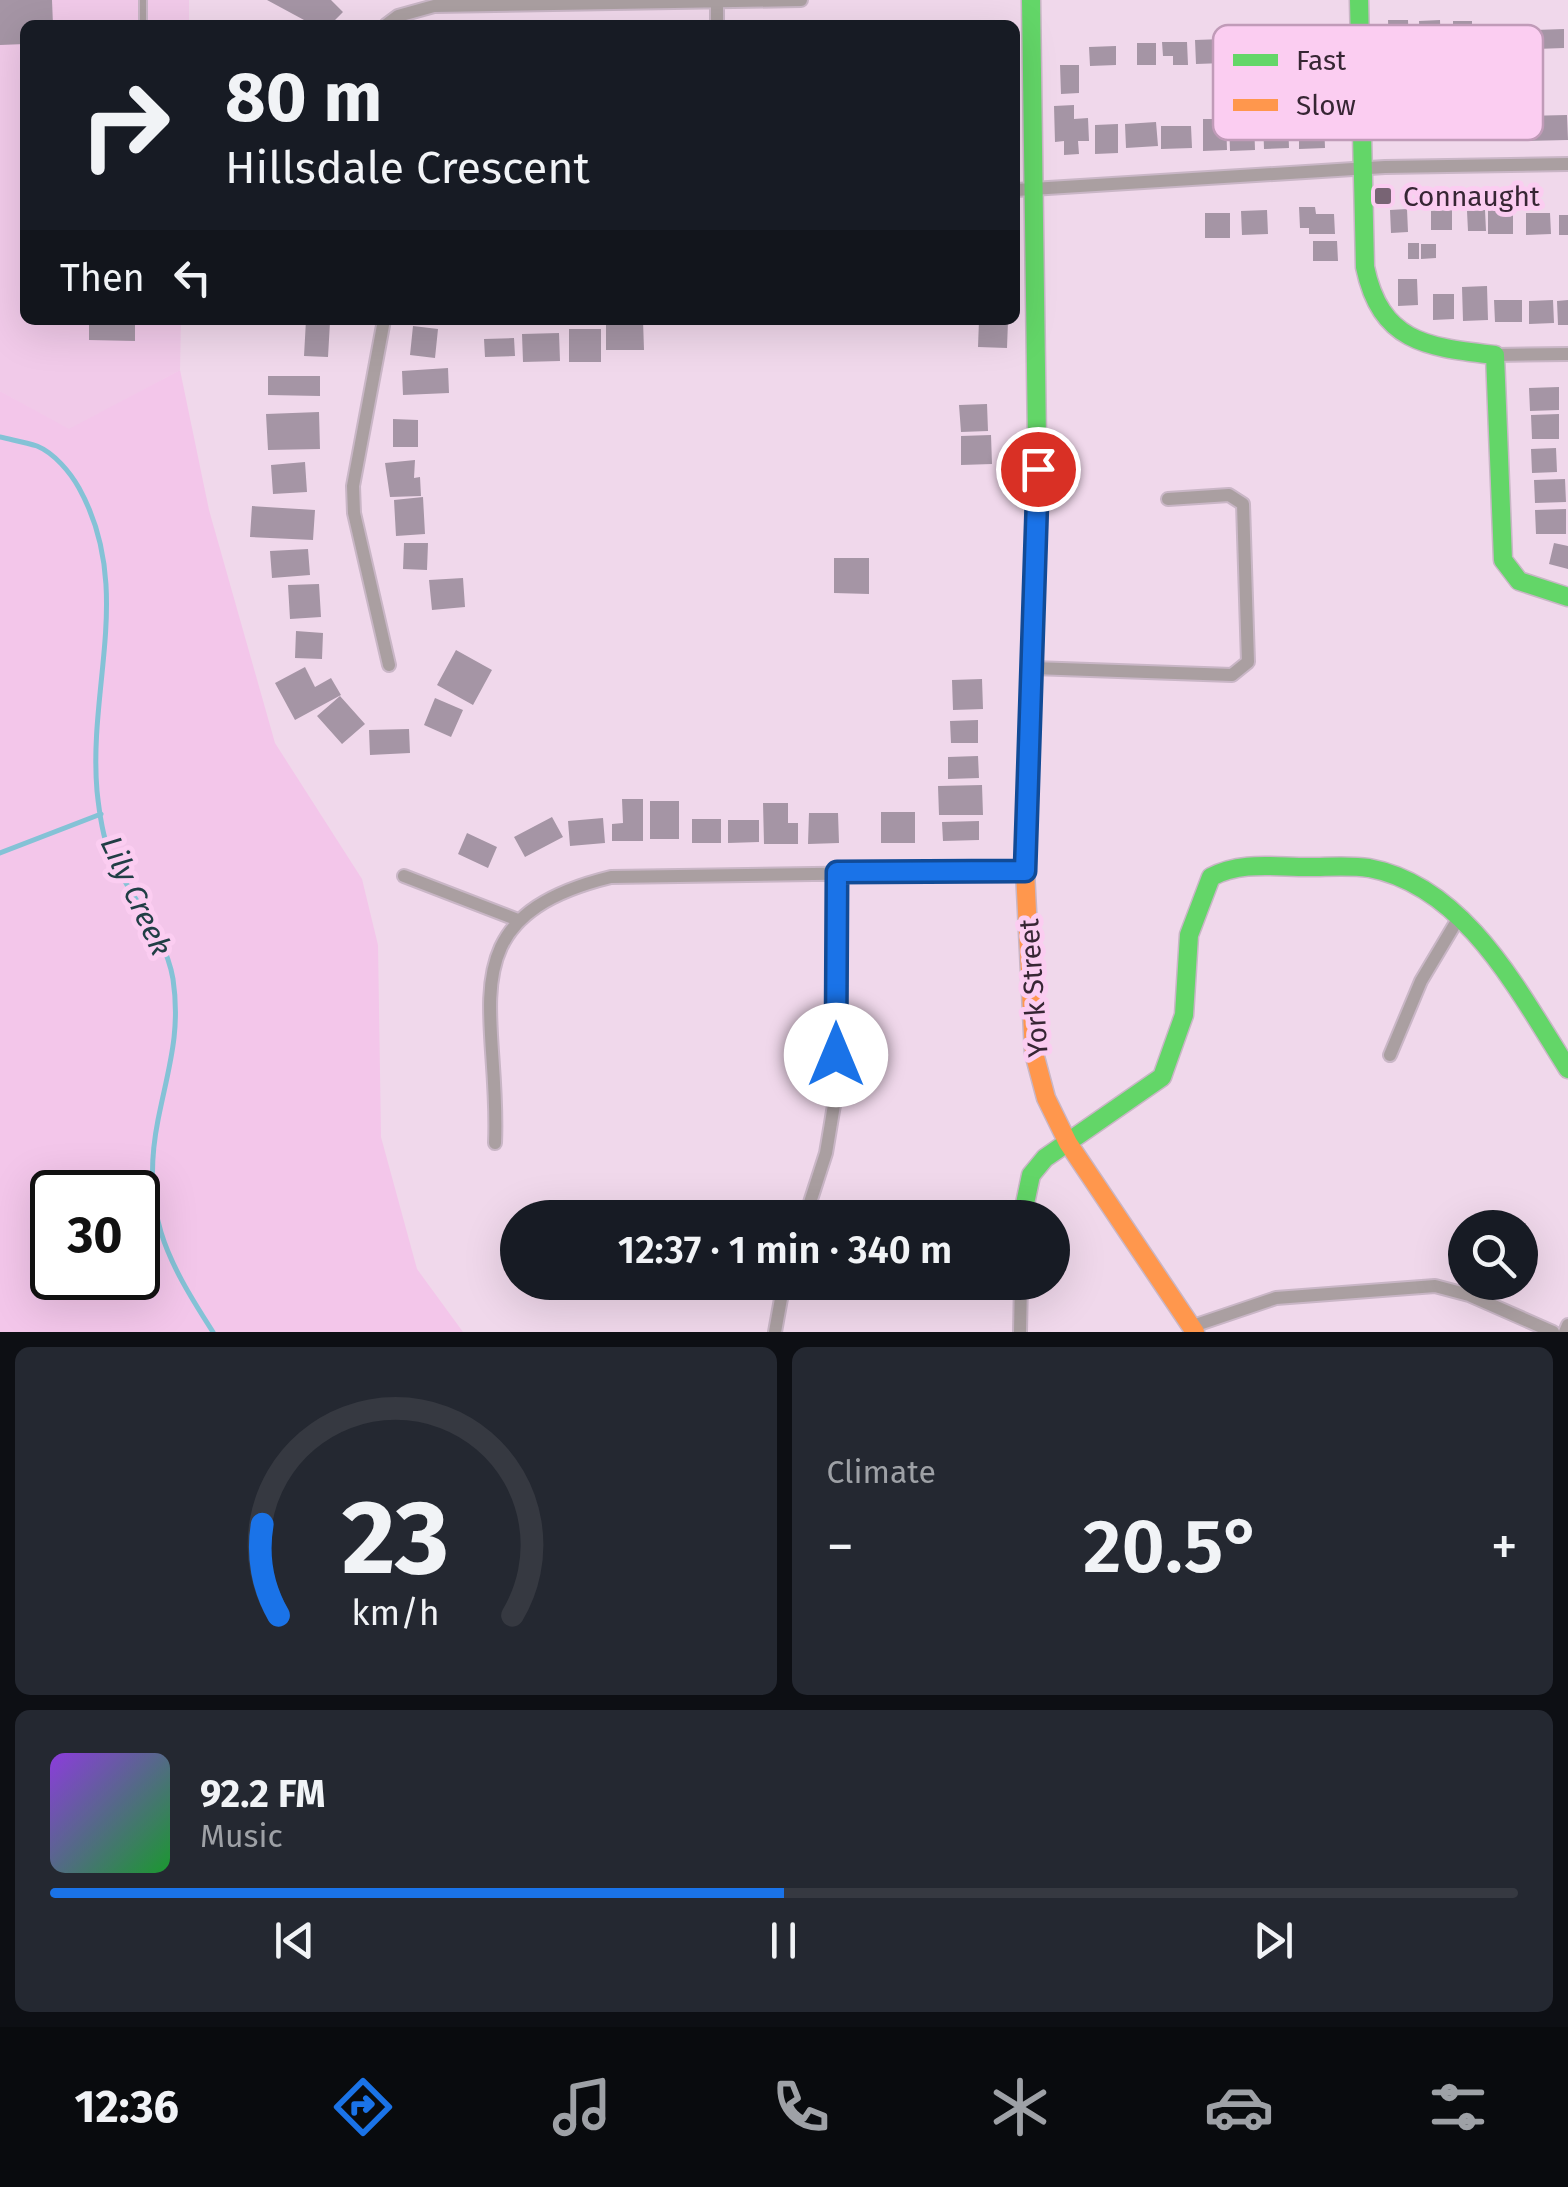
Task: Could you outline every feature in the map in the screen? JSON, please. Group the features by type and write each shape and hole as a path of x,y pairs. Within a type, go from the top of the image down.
{"street":[{"path":"393,20 434,6 801,0"},
{"name":"York Street","path":"1031,0 1038,500 1025,871 1034,1053 1046,1098 1068,1143 1194,1329"},
{"path":"1359,0 1360,25"},
{"path":"1363,140 1367,284 1386,322 1402,335 1430,346 1495,354 1568,354"},
{"path":"1020,190 1364,168 1568,164"},
{"path":"383,325 352,486 354,513 389,665"},
{"path":"1495,354 1503,560 1519,581 1568,598"},
{"path":"1032,668 1232,674 1248,662 1244,504 1229,495 1168,499"},
{"path":"1026,1200 1031,1175 1046,1158 1162,1077 1184,1015 1189,935 1211,878 1232,866 1368,868 1405,878 1433,894 1500,962 1568,1068"},
{"path":"496,1143 490,980 500,943 518,920 561,889 611,876 1025,871"},
{"path":"811,1200 826,1153 834,1105 837,872"},
{"path":"404,876 518,920"},
{"path":"1390,1054 1420,981 1458,919"},
{"path":"1194,1329 1276,1298 1435,1286 1470,1295 1553,1332"},
{"path":"775,1332 781,1300"},
{"path":"1020,1300 1020,1332"}],"shaded area":[{"path":"0,0 189,0 189,20 20,20 20,325 181,325 180,370 69,430 0,391"},
{"path":"180,370 209,510 275,743 362,879 378,945 381,1137 417,1269 463,1332 0,1332 0,391 69,429"}],"building":[{"path":"0,0 52,0 53,20 20,20 20,44 0,45"},
{"path":"267,0 331,0 343,12 335,20 304,20"},
{"path":"1388,20 1408,20 1408,25 1388,25"},
{"path":"1440,20 1440,25 1419,25 1419,21"},
{"path":"1453,21 1472,21 1472,25 1453,25"},
{"path":"1564,29 1564,48 1543,49 1543,30"},
{"path":"1213,39 1213,63 1196,64 1195,40"},
{"path":"1162,42 1187,42 1188,65 1173,65 1173,56 1163,56"},
{"path":"1137,43 1156,43 1156,65 1137,65"},
{"path":"1116,46 1116,65 1090,66 1089,47"},
{"path":"1060,65 1079,65 1079,93 1061,94"},
{"path":"1074,105 1074,119 1088,118 1089,141 1078,141 1079,154 1064,155 1064,141 1055,142 1054,106"},
{"path":"1567,115 1568,140 1522,141 1543,140 1543,116"},
{"path":"1203,119 1213,119 1213,140 1227,140 1227,150 1203,151"},
{"path":"1156,122 1158,146 1126,148 1125,124"},
{"path":"1118,124 1118,153 1095,154 1095,125"},
{"path":"1161,126 1191,126 1192,148 1161,149"},
{"path":"1230,140 1255,140 1255,150 1230,151"},
{"path":"1264,140 1289,140 1289,148 1264,149"},
{"path":"1299,140 1325,140 1325,148 1299,149"},
{"path":"1299,207 1315,207 1316,214 1334,214 1335,234 1309,234 1309,228 1300,228"},
{"path":"1488,208 1513,208 1513,234 1488,234"},
{"path":"1407,209 1408,232 1391,233 1390,210"},
{"path":"1267,210 1268,234 1242,235 1241,211"},
{"path":"1452,210 1452,230 1431,230 1431,211"},
{"path":"1485,210 1486,231 1468,231 1467,211"},
{"path":"1205,213 1230,213 1230,238 1205,238"},
{"path":"1526,213 1550,213 1551,234 1526,235"},
{"path":"1559,215 1568,215 1568,235 1559,235"},
{"path":"1313,241 1337,241 1338,261 1313,261"},
{"path":"1408,243 1419,243 1419,259 1408,259"},
{"path":"1421,244 1436,244 1436,258 1421,259"},
{"path":"1398,279 1417,279 1418,305 1398,306"},
{"path":"1487,286 1488,320 1463,321 1462,287"},
{"path":"1433,294 1454,294 1454,319 1433,320"},
{"path":"1494,300 1522,300 1522,322 1495,322"},
{"path":"1553,300 1554,323 1529,324 1529,301"},
{"path":"1568,300 1568,325 1558,325 1557,301"},
{"path":"89,325 135,325 135,341 89,340"},
{"path":"306,325 330,325 328,357 304,356"},
{"path":"606,325 643,325 644,350 606,350"},
{"path":"979,325 1008,325 1007,348 978,347"},
{"path":"413,326 438,329 435,358 410,355"},
{"path":"569,329 601,329 601,362 569,362"},
{"path":"559,333 560,361 523,362 522,334"},
{"path":"514,338 515,356 485,357 484,339"},
{"path":"448,368 449,393 403,395 402,371"},
{"path":"268,376 320,376 320,396 268,395"},
{"path":"1559,387 1559,410 1530,411 1529,388"},
{"path":"987,404 988,431 961,432 959,405"},
{"path":"319,412 320,449 268,450 266,414"},
{"path":"1559,414 1559,439 1532,439 1531,415"},
{"path":"393,419 418,420 418,447 393,447"},
{"path":"991,435 992,464 961,465 961,436"},
{"path":"1556,448 1557,472 1532,473 1531,449"},
{"path":"415,460 414,478 420,477 421,496 390,497 385,463"},
{"path":"305,462 307,492 273,494 271,465"},
{"path":"1565,479 1566,502 1535,503 1534,480"},
{"path":"423,497 425,534 396,536 394,500"},
{"path":"252,506 315,510 313,540 250,537"},
{"path":"1566,509 1566,534 1536,534 1535,510"},
{"path":"404,543 428,543 427,570 403,569"},
{"path":"1554,543 1568,546 1568,569 1549,564"},
{"path":"308,549 310,575 272,578 270,551"},
{"path":"834,558 869,558 869,594 834,593"},
{"path":"463,578 465,607 432,610 429,580"},
{"path":"319,584 321,617 290,619 288,585"},
{"path":"296,631 323,633 322,659 295,658"},
{"path":"456,650 492,670 473,705 437,685"},
{"path":"305,667 315,687 331,678 341,695 295,720 275,683"},
{"path":"982,679 983,709 953,710 952,680"},
{"path":"340,696 365,724 342,744 317,716"},
{"path":"435,698 463,710 451,737 424,725"},
{"path":"978,720 978,743 951,743 950,721"},
{"path":"409,729 410,753 370,755 369,730"},
{"path":"978,756 979,778 948,779 948,757"},
{"path":"982,785 983,815 939,815 938,786"},
{"path":"622,799 643,799 643,841 612,841 612,824 623,823"},
{"path":"650,801 679,801 679,839 650,839"},
{"path":"763,803 788,803 788,823 798,823 798,844 764,844"},
{"path":"881,812 915,812 915,843 881,843"},
{"path":"809,813 838,813 839,843 808,844"},
{"path":"552,817 563,837 525,857 514,837"},
{"path":"603,818 605,843 570,846 568,821"},
{"path":"692,819 721,819 721,843 692,843"},
{"path":"728,820 759,820 759,842 728,843"},
{"path":"979,821 979,840 943,841 942,822"},
{"path":"467,833 497,847 488,868 458,854"}],"waterway":[{"name":"Lily Creek","path":"0,437 37,446 66,470 79,488 95,525 104,562 105,637 96,752 101,822 117,867 169,961 175,998 172,1051 153,1152 155,1208 170,1257 213,1332"},
{"path":"0,853 101,814"}],"traffic: fast":[{"path":"1030,725 1038,516 1031,0"},
{"path":"1359,0 1360,25"},
{"path":"1362,140 1365,267 1372,292 1382,312 1410,336 1448,349 1495,355 1503,560 1519,581 1568,597"},
{"path":"1026,1200 1031,1175 1045,1158 1162,1077 1184,1015 1189,935 1211,877 1234,869 1369,868 1403,879 1434,896 1487,947 1568,1069"}],"traffic: slow":[{"path":"1030,725 1025,871 1034,1053 1046,1098 1068,1143 1195,1332"}],"place":[{"name":"Connaught","path":"1383,196"}],"route":[{"path":"836,1055 837,872 1025,871 1038,469"}]}
